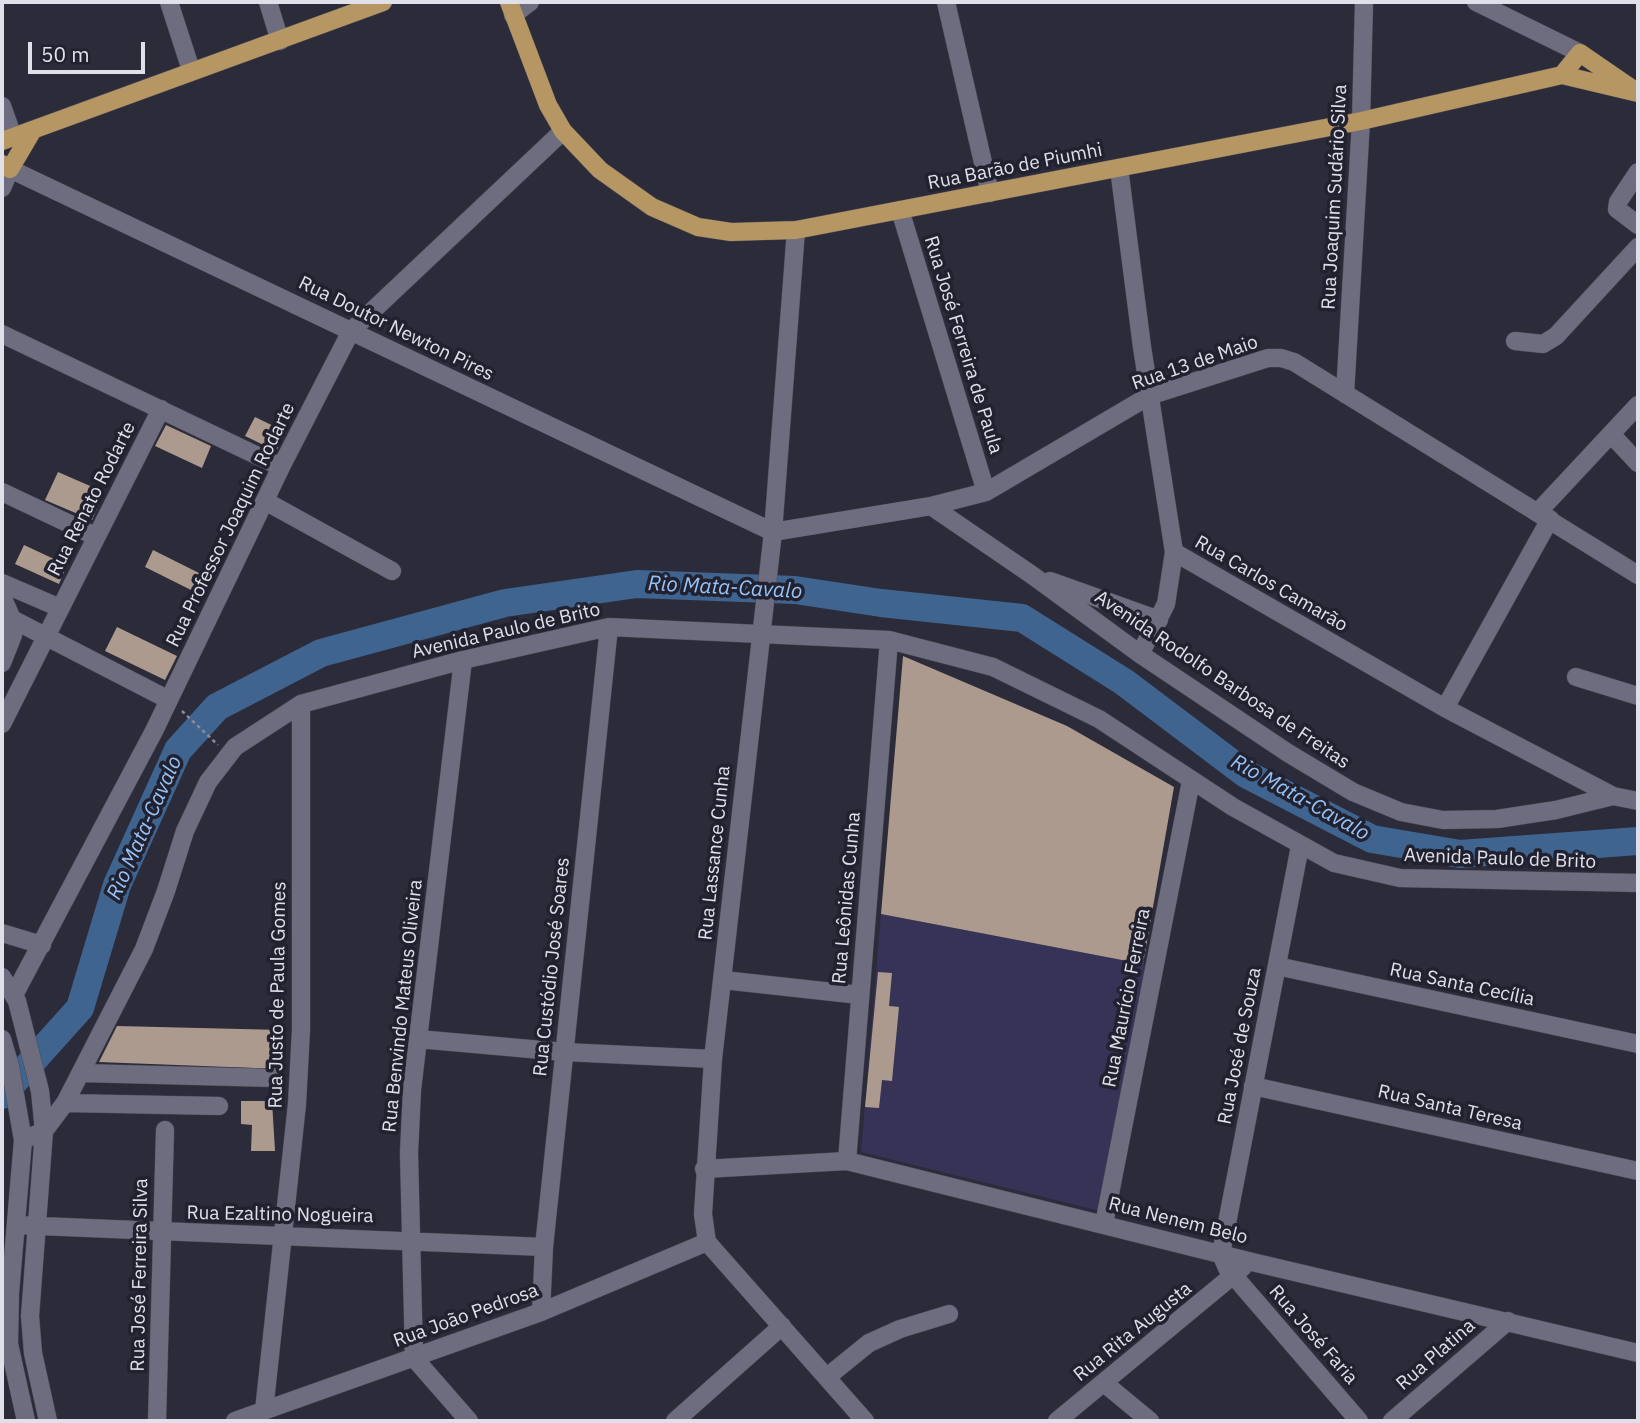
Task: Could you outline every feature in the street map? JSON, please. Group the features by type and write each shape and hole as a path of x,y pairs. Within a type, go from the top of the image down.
{"main road":[{"path":"7,139 383,2"},
{"name":"Rua Barão de Piumhi","path":"511,8 548,105 563,131 600,170 652,207 687,222 731,232 796,230 1361,121 1562,75 1638,93"},
{"path":"1562,75 1580,53 1638,93"},
{"path":"6,166 33,130"}],"street":[{"path":"169,2 191,70"},
{"path":"268,2 280,41"},
{"path":"511,8 530,2"},
{"path":"946,2 990,193"},
{"name":"Rua Joaquim Sudário Silva","path":"1345,394 1361,121 1364,2"},
{"path":"1476,2 1580,53"},
{"path":"2,106 7,139"},
{"name":"Rua Professor Joaquim Rodarte","path":"16,998 169,699 281,467 351,331 563,131"},
{"path":"2,188 6,166"},
{"name":"Rua Doutor Newton Pires","path":"6,166 773,533"},
{"name":"Rua Carlos Camarão","path":"1119,168 1149,396 1174,552 1445,708 1613,796"},
{"path":"1638,172 1618,202 1617,209 1638,225"},
{"name":"Rua José Ferreira de Paula","path":"901,210 986,492"},
{"name":"Rua Lassance Cunha","path":"707,1242 703,1214 704,1169 713,1059 759,632 773,533 796,230"},
{"path":"1515,341 1543,344 1556,336 1638,247"},
{"path":"2,334 281,467"},
{"name":"Rua 13 de Maio","path":"773,533 931,506 986,492 1149,396 1268,358 1294,362 1638,575"},
{"path":"1445,708 1544,516 1638,405"},
{"name":"Rua Renato Rodarte","path":"2,724 161,409"},
{"path":"1611,434 1638,463"},
{"path":"2,492 95,536"},
{"path":"265,501 392,571"},
{"name":"Avenida Rodolfo Barbosa de Freitas","path":"931,506 1140,654 1288,753 1353,792 1401,812 1443,820 1496,820 1556,810 1613,796 1638,801"},
{"path":"1140,654 1159,620 1172,586 1174,552"},
{"path":"1032,575 1159,620"},
{"path":"2,583 60,608"},
{"path":"2,596 12,619 11,645 2,663"},
{"path":"12,619 169,699"},
{"name":"Avenida Paulo de Brito","path":"44,1131 65,1102 81,1073 144,949 185,831 208,782 235,747 301,704 463,660 609,627 890,640 993,667 1099,719 1192,781 1300,846 1334,863 1400,878 1638,883"},
{"name":"Rua Custódio José Soares","path":"541,1312 544,1247 609,627"},
{"name":"Rua Leônidas Cunha","path":"847,1161 890,640"},
{"name":"Rua Benvindo Mateus Oliveira","path":"414,1358 409,1153 418,1039 463,660"},
{"path":"1576,677 1638,696"},
{"name":"Rua Justo de Paula Gomes","path":"264,1411 297,1104 302,1030 301,704"},
{"name":"Rua Maurício Ferreira","path":"1104,1224 1192,781"},
{"name":"Rua José de Souza","path":"1221,1254 1300,846"},
{"path":"2,933 42,945"},
{"name":"Rua Santa Cecília","path":"1277,967 1638,1044"},
{"path":"2,976 16,998 40,1091 44,1131 35,1226 32,1341 48,1421"},
{"path":"723,980 860,995"},
{"path":"418,1039 564,1052 713,1059"},
{"path":"2,1040 22,1135 9,1344 26,1421"},
{"path":"81,1073 274,1078"},
{"name":"Rua Santa Teresa","path":"1253,1086 1638,1171"},
{"path":"65,1102 219,1106"},
{"name":"Rua José Ferreira Silva","path":"157,1421 165,1130"},
{"path":"22,1135 44,1131"},
{"name":"Rua Nenem Belo","path":"704,1169 847,1161 1248,1261 1638,1353"},
{"name":"Rua Ezaltino Nogueira","path":"16,1225 161,1234 283,1234 544,1247"},
{"path":"707,1242 827,1377 859,1419"},
{"name":"Rua João Pedrosa","path":"235,1421 541,1312 707,1242"},
{"name":"Rua José Faria","path":"1221,1254 1227,1268 1359,1421"},
{"name":"Rua Rita Augusta","path":"1057,1421 1235,1276 1248,1261"},
{"path":"827,1377 869,1343 900,1329 948,1314"},
{"name":"Rua Platina","path":"1392,1421 1508,1321"},
{"path":"675,1421 782,1326"},
{"path":"414,1358 469,1421"},
{"path":"1104,1383 1150,1421"}],"path":[{"path":"186,715 216,743"}],"shaded area":[{"path":"881,914 1148,965 1100,1211 861,1152"}],"building":[{"path":"255,417 286,432 276,451 245,436"},
{"path":"166,425 211,446 202,468 155,446"},
{"path":"58,472 104,492 92,520 45,500"},
{"path":"24,545 67,565 59,584 15,564"},
{"path":"153,550 207,577 199,594 145,567"},
{"path":"117,627 177,656 165,680 105,651"},
{"path":"903,656 1067,726 1174,787 1143,964 881,914"},
{"path":"878,972 892,973 889,1006 899,1007 892,1081 882,1080 879,1108 865,1107"},
{"path":"117,1026 282,1030 280,1069 99,1062"},
{"path":"241,1101 272,1101 275,1151 251,1151 252,1125 241,1124"}],"waterway":[{"name":"Rio Mata-Cavalo","path":"2,1095 80,1008 117,885 178,750 217,707 321,653 505,603 637,584 795,590 881,603 1022,618 1124,682 1246,774 1372,839 1460,854 1638,841"}]}
